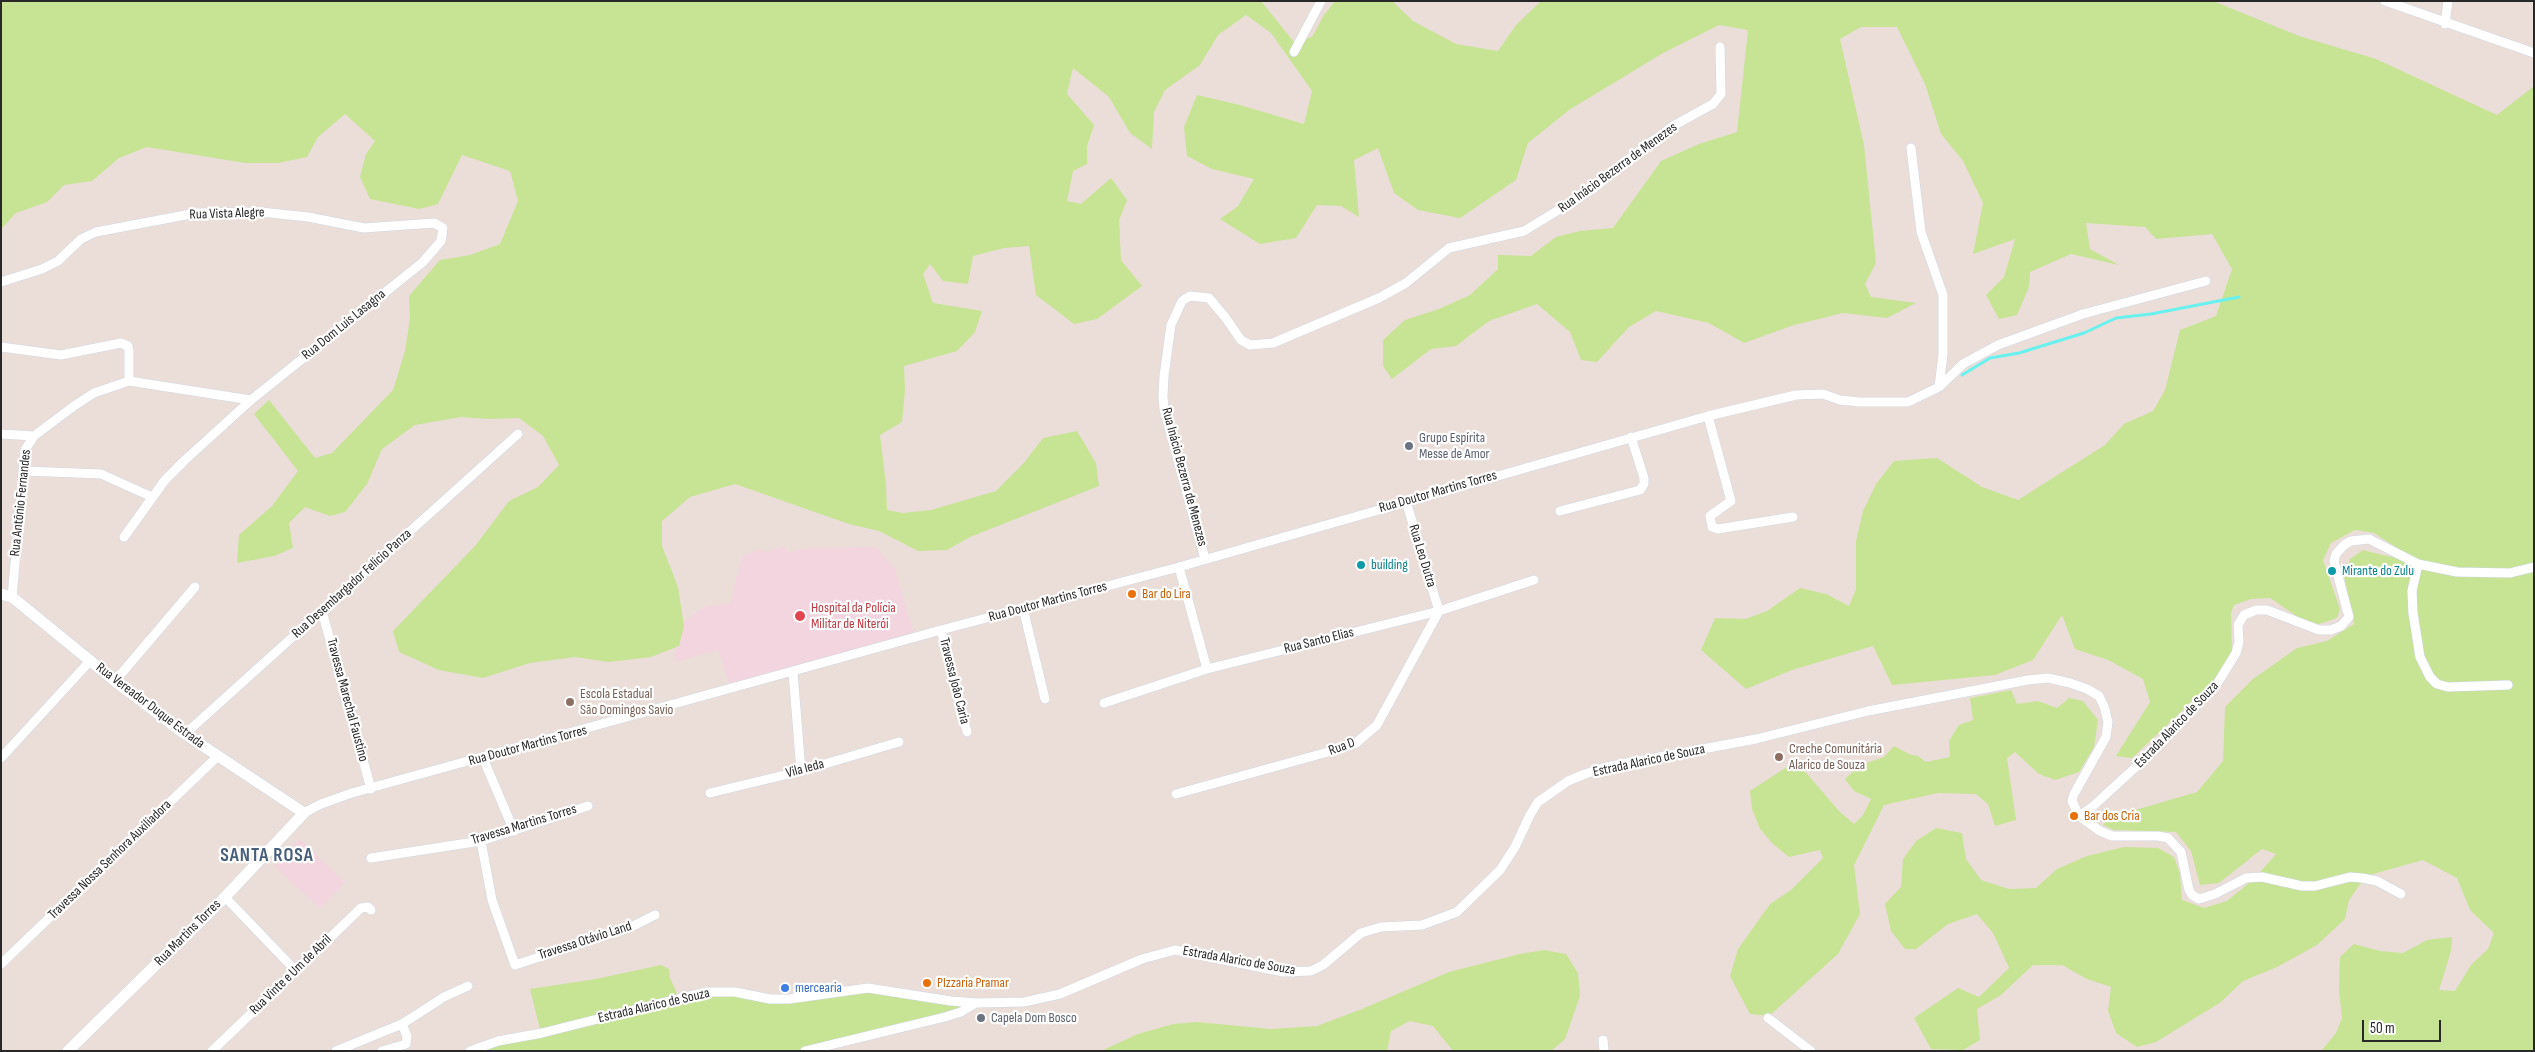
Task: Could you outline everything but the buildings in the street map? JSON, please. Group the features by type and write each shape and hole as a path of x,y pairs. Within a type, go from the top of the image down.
{"street":[{"path":"1294,52 1321,1"},
{"path":"2385,1 2445,24 2534,53"},
{"path":"2445,24 2448,1"},
{"name":"Rua Inácio Bezerra de Menezes","path":"1205,559 1164,409 1164,376 1171,325 1182,300 1190,296 1209,298 1241,340 1250,345 1272,343 1379,298 1406,283 1449,248 1524,232 1593,189 1623,163 1673,126 1713,104 1721,94 1720,47"},
{"path":"1911,148 1921,232 1943,303 1943,354 1939,387"},
{"name":"Rua Vista Alegre","path":"1,282 42,269 58,260 81,239 96,232 205,213 261,212 308,217 364,228 434,223 443,228 443,234 436,248"},
{"name":"Rua Dom Luis Lasagna","path":"250,400 423,262 436,248"},
{"name":"Rua Doutor Martins Torres","path":"304,813 334,799 941,630 1179,567 1708,416 1796,395 1824,394 1840,400 1859,402 1908,402 1939,387 1963,364 1998,345 2083,314 2206,281"},
{"path":"1,347 61,355 121,343 128,346 129,350 129,381"},
{"name":"Rua Antônio Fernandes","path":"6,596 25,471 25,450 34,436 74,406 94,394 129,381 250,400"},
{"path":"124,537 152,497 185,460 250,400"},
{"path":"1708,416 1731,501 1710,516 1712,527 1718,529 1793,517"},
{"path":"1,434 34,436"},
{"name":"Rua Desembargador Felício Panza","path":"185,734 518,434"},
{"path":"1560,511 1640,490 1644,484 1644,478 1631,437"},
{"path":"25,471 101,474 152,497"},
{"name":"Rua Leo Dutra","path":"1406,502 1438,611"},
{"name":"Estrada Alarico de Souza","path":"470,1051 498,1041 705,992 735,992 770,999 790,999 868,988 976,1003 1024,1002 1048,998 1161,952 1175,950 1283,972 1310,971 1323,965 1361,933 1381,927 1422,925 1457,912 1500,870 1515,848 1538,802 1568,781 1606,767 1756,739 1868,711 2010,682 2048,678 2087,689 2099,696 2108,722 2106,737 2074,794 2072,802 2079,816 2091,808 2137,766 2218,684 2236,653 2239,642 2238,624 2244,615 2256,610 2267,610 2319,630 2331,630 2341,626 2348,617 2334,561 2336,554 2351,541 2369,539 2418,564 2467,572 2510,573 2534,567"},
{"path":"2418,564 2412,591 2413,613 2420,657 2430,677 2437,684 2448,687 2508,685"},
{"path":"1179,567 1207,669"},
{"name":"Rua Santo Elias","path":"1104,703 1207,669 1438,611 1534,580"},
{"path":"115,682 195,587"},
{"name":"Rua Vereador Duque Estrada","path":"6,596 115,682 185,734 304,813"},
{"path":"1023,608 1045,699"},
{"name":"Travessa Marechal Faustino","path":"322,611 371,789"},
{"name":"Rua D","path":"1176,794 1339,750 1356,743 1368,735 1380,718 1438,611"},
{"name":"Travessa João Caria","path":"941,630 967,732"},
{"path":"1,758 90,661"},
{"path":"793,672 801,770"},
{"name":"Vila Ieda","path":"710,793 801,770 899,742"},
{"name":"Travessa Nossa Senhora Auxiliadora","path":"1,964 218,756"},
{"path":"484,758 514,831"},
{"name":"Travessa Martins Torres","path":"371,858 481,841 588,806"},
{"name":"Rua Martins Torres","path":"68,1051 225,897 304,813"},
{"path":"2079,816 2100,831 2112,836 2158,836 2168,838 2181,852 2189,890 2192,895 2199,899 2215,894 2246,878 2262,877 2309,886 2350,877 2362,878 2377,882 2401,894"},
{"name":"Travessa Otávio Land","path":"481,841 492,900 515,965 633,926 654,915"},
{"path":"225,897 295,970"},
{"name":"Rua Vinte e Um de Abril","path":"212,1051 360,908 368,907 371,910"},
{"path":"336,1051 402,1024 444,997 468,986"},
{"path":"805,1051 945,1018 961,1012 976,1003"},
{"path":"1768,1018 1811,1051"},
{"path":"382,1051 406,1044 407,1036 402,1024"},
{"path":"1603,1040 1604,1051"}],"shaded area":[{"name":"Hospital da Polícia Militar de Niterói","path":"784,546 787,552 811,548 876,547 895,569 914,634 730,686 718,650 675,662 678,626 704,607 731,603 743,556 759,549 761,552 766,550 767,552"},
{"path":"300,839 345,883 320,908 274,866"}],"green space":[{"path":"1,1 1261,1 1294,42 1312,37 1324,15 1335,1 1392,1 1413,21 1456,44 1498,51 1516,25 1540,2 2213,1 2299,36 2376,59 2497,115 2534,86 2534,565 2509,571 2457,570 2419,562 2374,533 2355,530 2331,543 2323,560 2340,609 2337,618 2319,624 2304,621 2270,598 2251,599 2234,605 2231,613 2232,650 2222,673 2132,758 2116,756 2150,702 2143,679 2108,660 2075,649 2062,615 2033,660 1995,675 1892,685 1873,646 1792,670 1746,689 1701,650 1715,618 1745,619 1767,611 1800,588 1826,594 1849,606 1856,589 1856,541 1863,511 1876,484 1894,461 1937,458 1982,487 2018,500 2105,445 2124,424 2153,411 2165,390 2180,330 2216,316 2232,269 2212,234 2156,239 2145,227 2086,223 2090,249 2119,265 2071,254 2030,272 2029,287 2017,315 1999,319 1986,295 2004,277 2015,239 1973,254 1983,203 1963,161 1941,134 1925,84 1897,27 1861,27 1840,39 1864,145 1876,263 1865,284 1871,297 1916,303 1887,318 1843,313 1794,325 1744,343 1709,323 1656,311 1629,327 1597,362 1581,360 1570,332 1537,304 1489,321 1456,346 1431,349 1392,379 1383,366 1383,340 1405,320 1439,309 1470,295 1498,269 1498,255 1531,256 1556,237 1580,231 1613,228 1661,161 1699,144 1737,132 1748,30 1719,25 1663,53 1569,110 1528,143 1516,180 1460,218 1418,210 1394,193 1378,148 1354,160 1359,217 1341,206 1317,205 1296,238 1260,244 1220,219 1238,206 1254,179 1212,169 1187,156 1184,127 1197,95 1240,105 1304,124 1312,91 1271,33 1246,15 1218,35 1200,65 1165,90 1154,112 1152,149 1130,133 1109,97 1073,68 1067,94 1094,125 1087,146 1087,164 1073,171 1067,201 1081,204 1111,178 1127,200 1119,220 1121,260 1142,286 1097,319 1074,324 1036,295 1029,246 1004,248 973,256 968,284 943,281 930,264 923,274 933,303 982,311 975,332 957,351 904,366 905,390 902,422 880,435 887,510 903,513 931,510 996,491 1023,464 1043,438 1077,431 1096,463 1099,486 970,537 947,550 918,551 879,531 849,524 735,484 690,497 662,521 662,546 678,587 684,626 679,646 651,657 609,662 575,657 530,663 483,678 439,670 399,652 393,631 475,546 509,501 538,487 559,465 543,436 519,418 488,419 461,417 415,425 382,449 367,484 345,512 330,516 305,507 289,523 293,548 274,556 237,563 239,535 272,506 298,471 254,414 269,400 315,458 332,453 393,390 405,351 410,318 409,296 440,260 470,255 500,244 518,201 510,171 462,155 438,204 419,209 370,199 360,177 366,154 375,141 345,114 318,137 307,157 278,163 245,163 147,147 119,158 92,181 64,185 47,202 16,213 1,229"},
{"path":"2363,550 2456,573 2534,569 2534,1051 2321,1051 2336,1033 2342,1018 2339,990 2340,957 2354,944 2380,951 2403,953 2427,940 2452,937 2451,951 2439,990 2455,991 2471,965 2488,949 2494,933 2470,910 2457,878 2423,860 2366,876 2349,900 2345,919 2317,945 2277,967 2243,981 2221,1002 2156,1042 2137,1047 2116,1033 2108,1011 2111,987 2087,979 2062,965 2033,965 2001,995 1977,1009 1980,1040 1963,1050 1931,1049 1914,1018 1958,988 1979,997 2009,968 1993,933 1977,914 1948,924 1916,949 1905,949 1891,931 1885,904 1901,887 1903,859 1916,841 1936,828 1962,833 1966,859 1981,880 2009,889 2036,888 2057,869 2087,856 2124,847 2158,848 2174,857 2180,874 2182,900 2204,908 2227,901 2255,878 2276,854 2262,849 2219,883 2200,885 2191,851 2176,832 2114,830 2103,825 2108,818 2197,792 2223,761 2225,707 2253,679 2297,648 2327,641 2354,624 2344,575 2350,559"},
{"path":"2011,690 2017,704 2038,701 2057,708 2069,698 2083,701 2098,720 2094,747 2079,772 2055,780 2039,774 2015,752 2007,758 2016,820 1995,826 1988,804 1976,794 1938,793 1884,805 1854,865 1860,914 1838,954 1769,1016 1750,1014 1730,976 1738,949 1770,904 1791,890 1823,858 1820,850 1789,857 1773,844 1760,829 1752,809 1750,791 1796,761 1839,811 1854,824 1863,815 1871,799 1854,791 1845,779 1860,765 1884,757 1894,746 1911,755 1918,756 1926,762 1950,757 1949,741 1959,725 1973,720 1970,698"},
{"path":"1544,950 1566,954 1578,973 1580,996 1565,1039 1551,1051 1453,1051 1433,1026 1410,1021 1391,1031 1387,1051 1101,1051 1138,1034 1173,1024 1197,1022 1271,1029 1317,1026 1449,972 1520,954"},
{"path":"661,965 669,969 670,978 679,998 705,992 770,999 846,990 976,1003 961,1012 805,1051 470,1051 541,1033 530,989 596,979"}],"waterway":[{"path":"1962,375 1990,358 2019,353 2084,333 2116,318 2151,314 2239,297"}],"place":[{"name":"Grupo Espírita Messe de Amor","path":"1409,446"},
{"name":"building","path":"1361,565"},
{"name":"Mirante do Zulu","path":"2332,571"},
{"name":"Bar do Lira","path":"1132,594"},
{"name":"Hospital da Polícia Militar de Niterói","path":"800,616"},
{"name":"Escola Estadual São Domingos Savio","path":"570,702"},
{"name":"Creche Comunitária Alarico de Souza","path":"1779,757"},
{"name":"Bar dos Cria","path":"2074,816"},
{"name":"PIzzaria Pramar","path":"927,983"},
{"name":"mercearia","path":"785,988"},
{"name":"Capela Dom Bosco","path":"981,1018"}],"district":[{"name":"SANTA ROSA","path":"267,856"}]}
